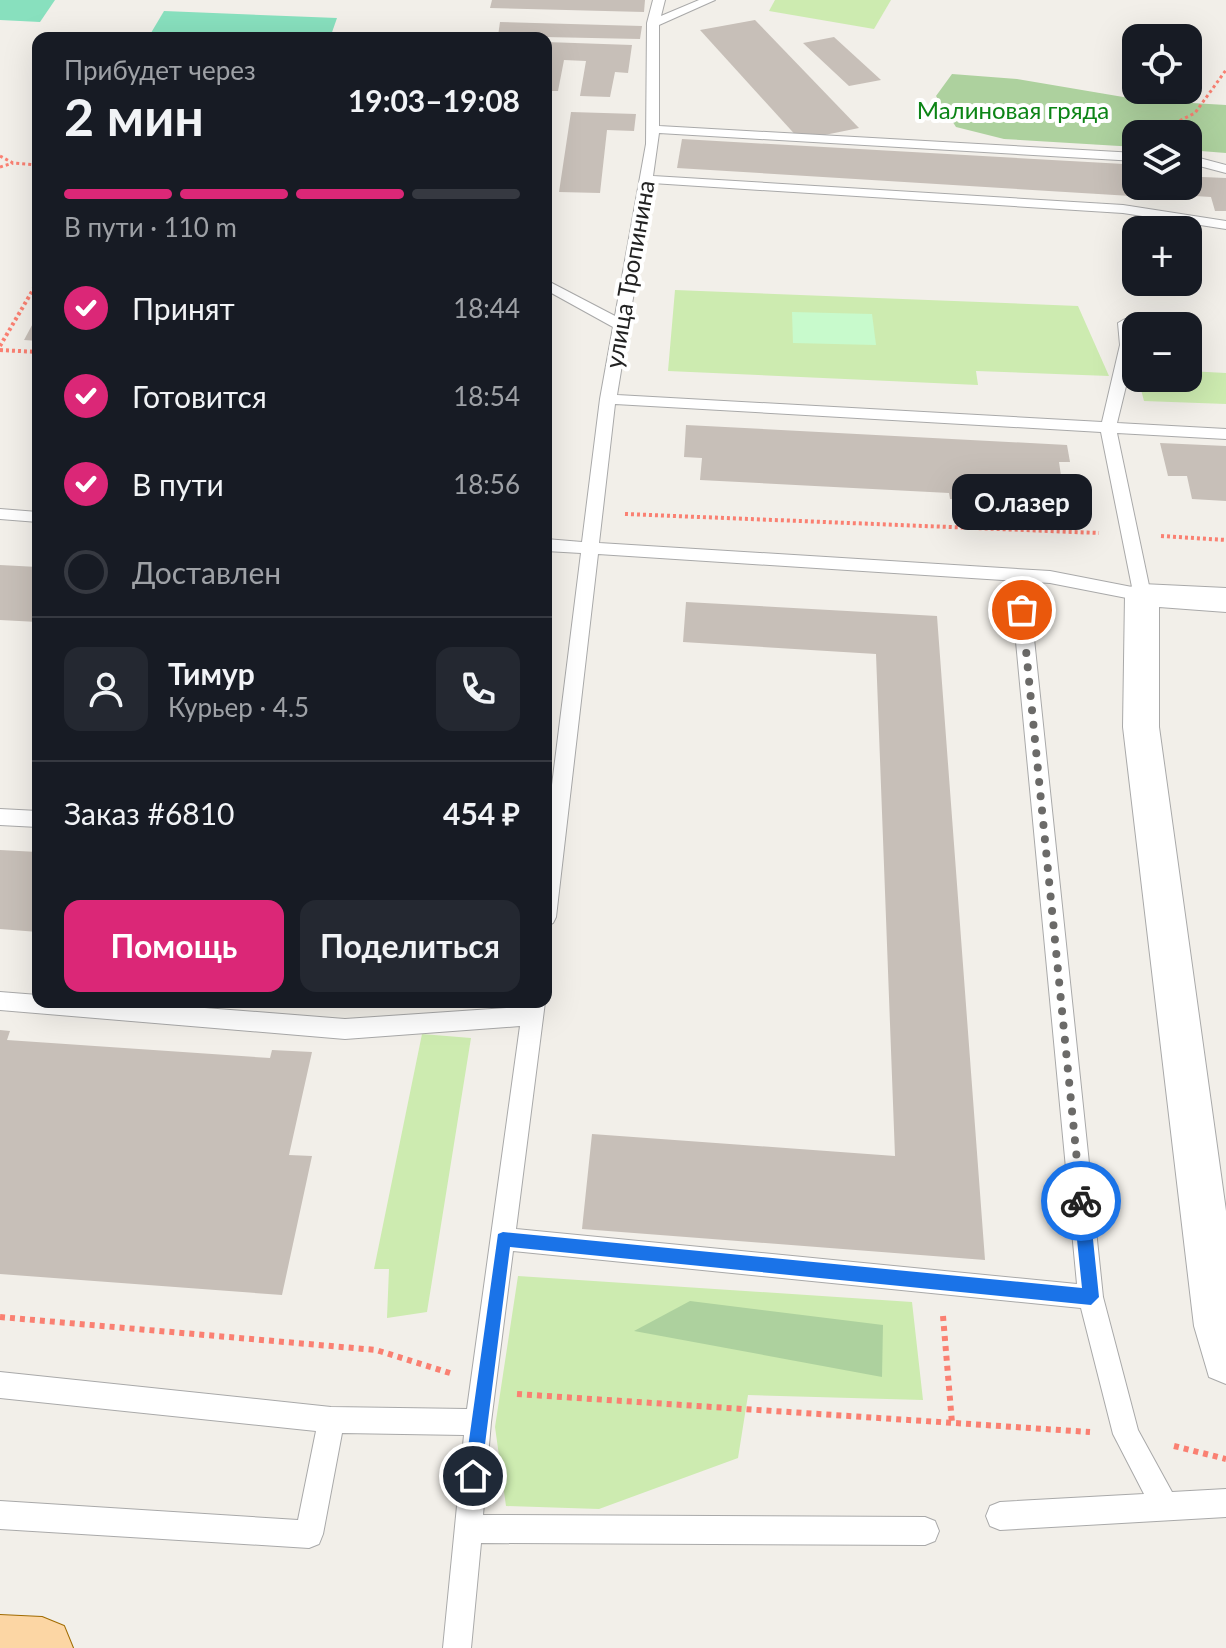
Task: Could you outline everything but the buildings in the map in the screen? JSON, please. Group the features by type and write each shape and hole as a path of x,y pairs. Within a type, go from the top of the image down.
{"main road":[{"path":"0,1646 42,1648"}],"street":[{"path":"1226,600 1142,595 1141,727 1218,1326 1226,1360"}],"lane":[{"name":"улица Тропинина","path":"552,841 592,547 608,399 652,129 653,23 659,0"},
{"path":"653,23 709,0"},
{"path":"652,129 1122,156"},
{"path":"1202,163 1226,169"},
{"path":"645,179 1123,209 1226,225"},
{"path":"552,287 619,324"},
{"path":"552,545 1050,577 1142,595 1108,429 1122,370"},
{"path":"608,399 1226,434"},
{"path":"0,514 32,517"},
{"path":"1022,610 1091,1297 1126,1434 1165,1506"},
{"path":"0,817 32,819"},
{"path":"0,1001 32,1004"},
{"path":"86,1008 345,1029 533,1009 478,1422 457,1648"},
{"path":"503,1239 1091,1297"},
{"path":"0,1385 331,1420 478,1422"},
{"path":"0,1515 309,1534 331,1420"},
{"path":"1000,1516 1226,1503"},
{"path":"467,1529 925,1531"}],"path":[{"path":"1181,120 1195,113 1226,70"},
{"path":"0,156 13,163"},
{"path":"0,167 13,163 32,165"},
{"path":"32,292 0,348 32,351"},
{"path":"596,513 1226,540"},
{"path":"941,1282 952,1423"},
{"path":"0,1317 376,1350 513,1393 1126,1434"}],"green space":[{"path":"0,0 55,0 40,22 0,20"},
{"path":"775,0 891,0 874,29 769,11"},
{"path":"164,11 337,18 332,32 152,32"},
{"name":"Малиновая гряда","path":"952,74 1017,79 1122,97 1122,104 1226,105 1226,153 1202,151 1202,120 1122,120 1122,146 1004,139 956,127 936,96"},
{"path":"675,290 1078,306 1109,376 976,371 978,385 668,371"},
{"path":"792,312 872,314 876,345 793,343"},
{"path":"1202,372 1226,373 1226,404 1144,401 1142,392 1202,392"},
{"path":"422,1034 471,1038 427,1312 387,1318 389,1269 374,1269"},
{"path":"518,1276 912,1302 923,1400 748,1395 738,1458 599,1509 506,1506 495,1427"},
{"path":"690,1301 883,1325 882,1377 634,1331"}],"way so far":[{"path":"1022,610 1081,1201"}],"place":[{"name":"О.лазер","path":"1022,610"}],"route":[{"path":"473,1476 503,1239 1091,1297 1081,1201"}]}
